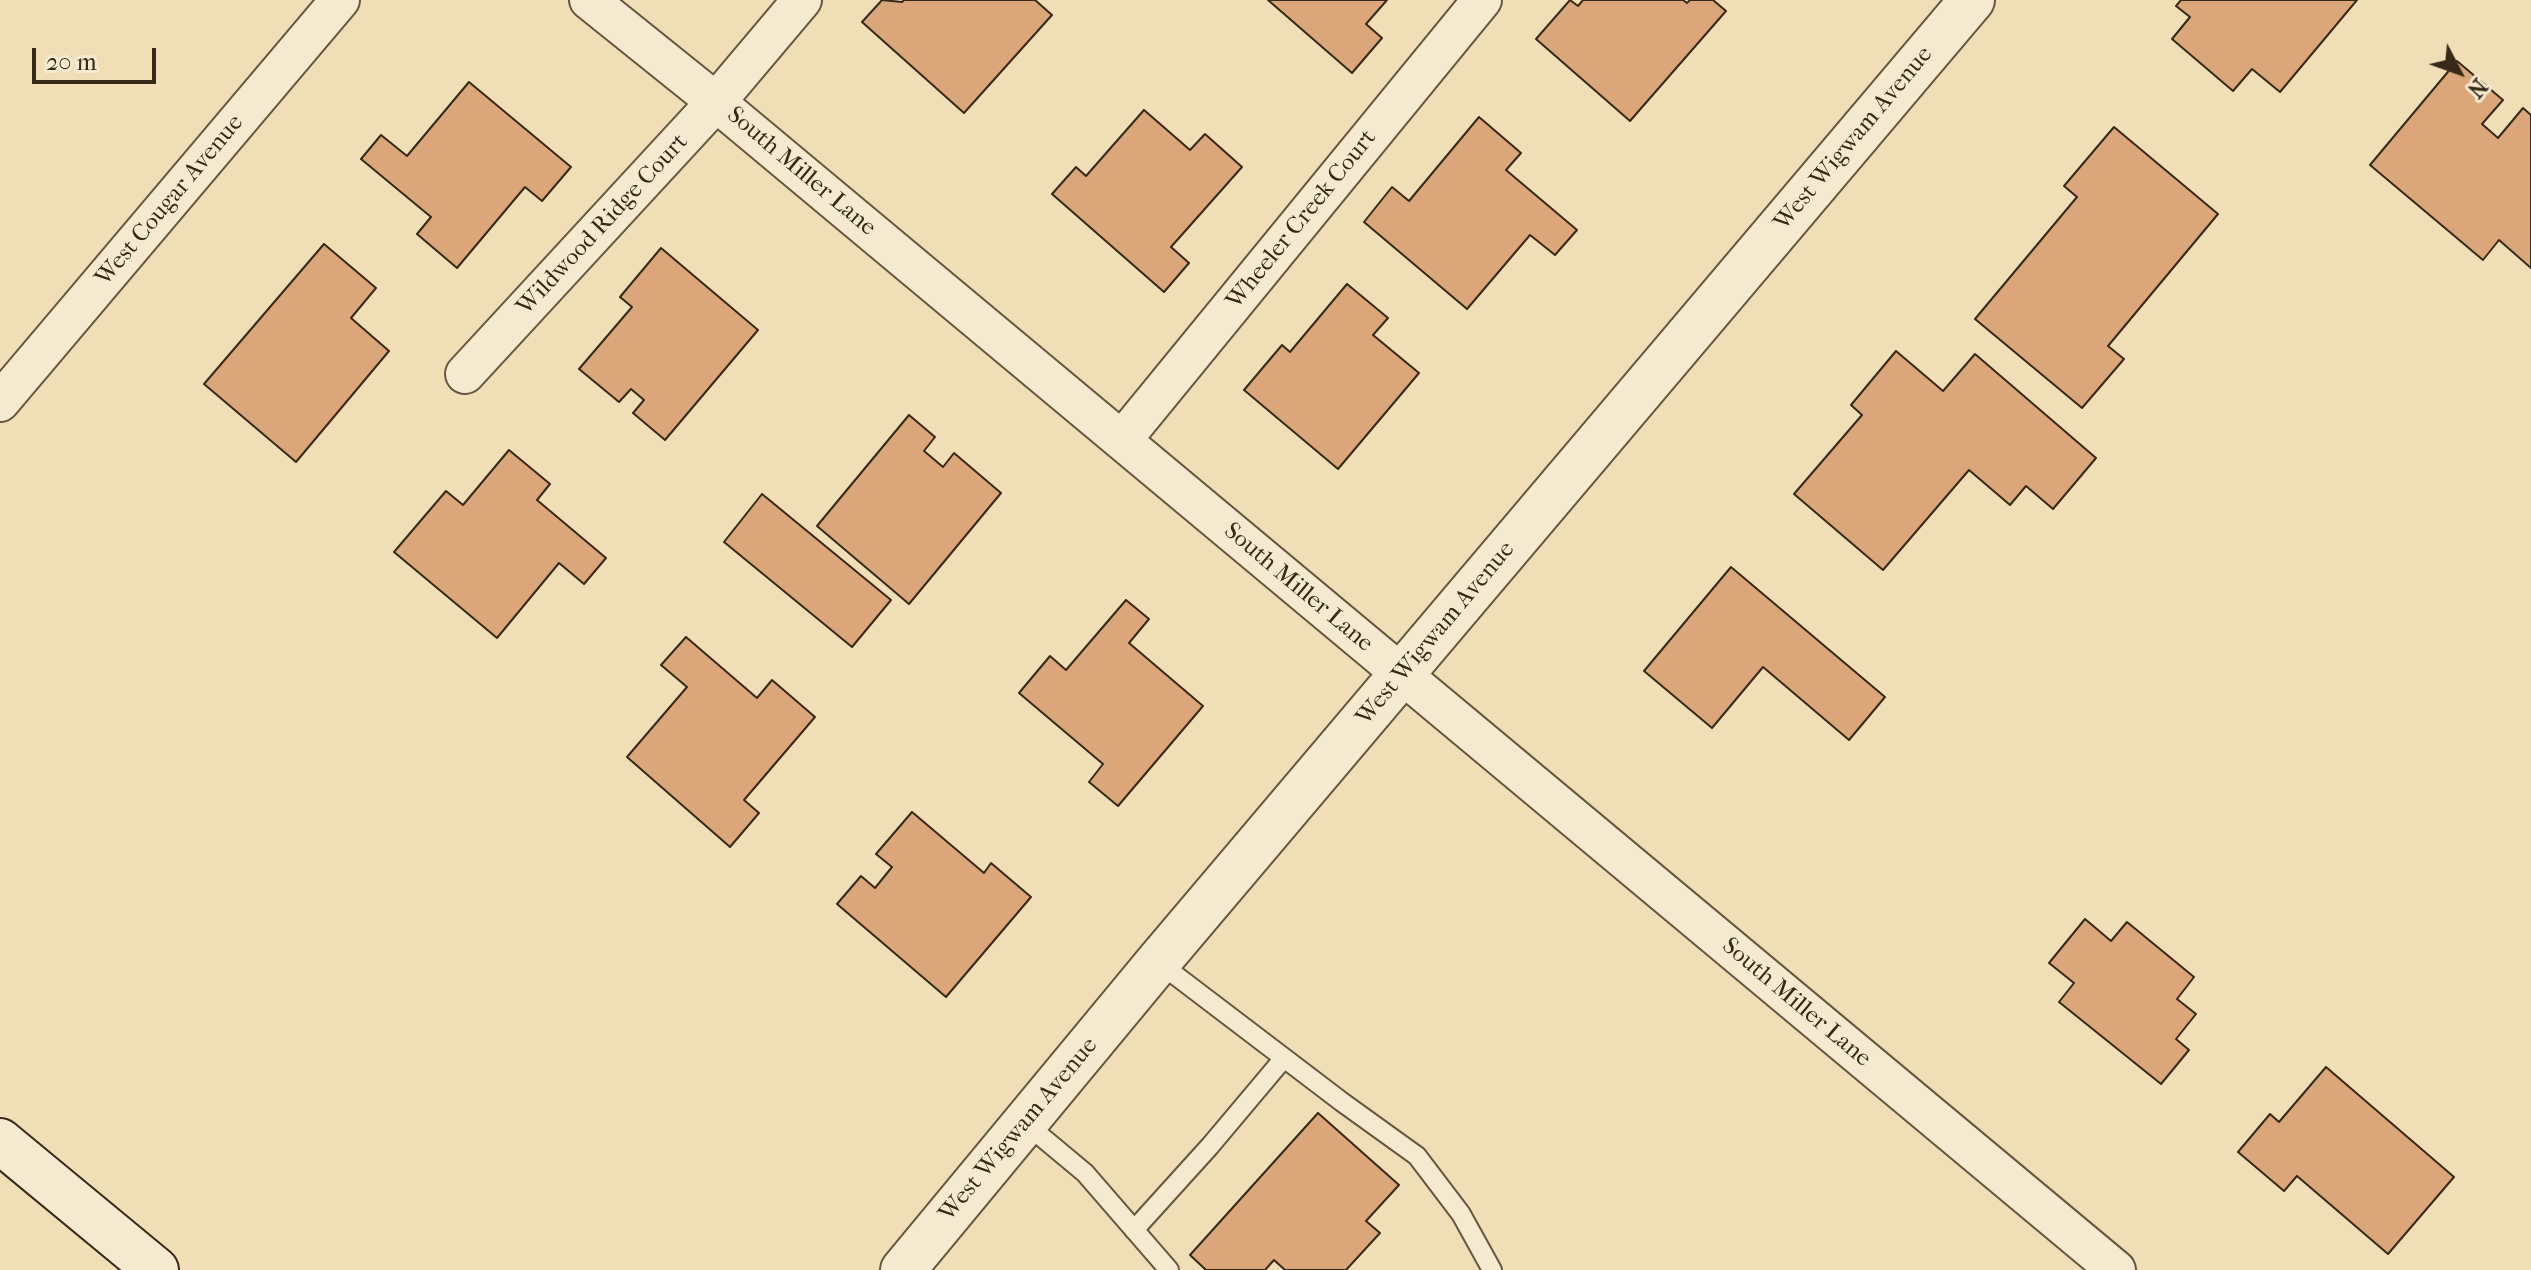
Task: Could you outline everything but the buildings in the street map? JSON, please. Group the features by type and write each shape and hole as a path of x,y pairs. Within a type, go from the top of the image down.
{"street":[{"name":"West Cougar Avenue","path":"0,402 340,0"},
{"name":"South Miller Lane","path":"589,0 716,102 2116,1270"},
{"name":"Wildwood Ridge Court","path":"465,374 716,102 802,0"},
{"name":"Wheeler Creek Court","path":"1122,440 1482,0"},
{"name":"West Wigwam Avenue","path":"903,1270 1158,962 1972,0"},
{"path":"0,1141 156,1270"}],"lane":[{"path":"1158,962 1417,1156 1461,1214 1492,1270"},
{"path":"1134,1230 1284,1058"},
{"path":"1025,1123 1085,1173 1169,1270"}]}
